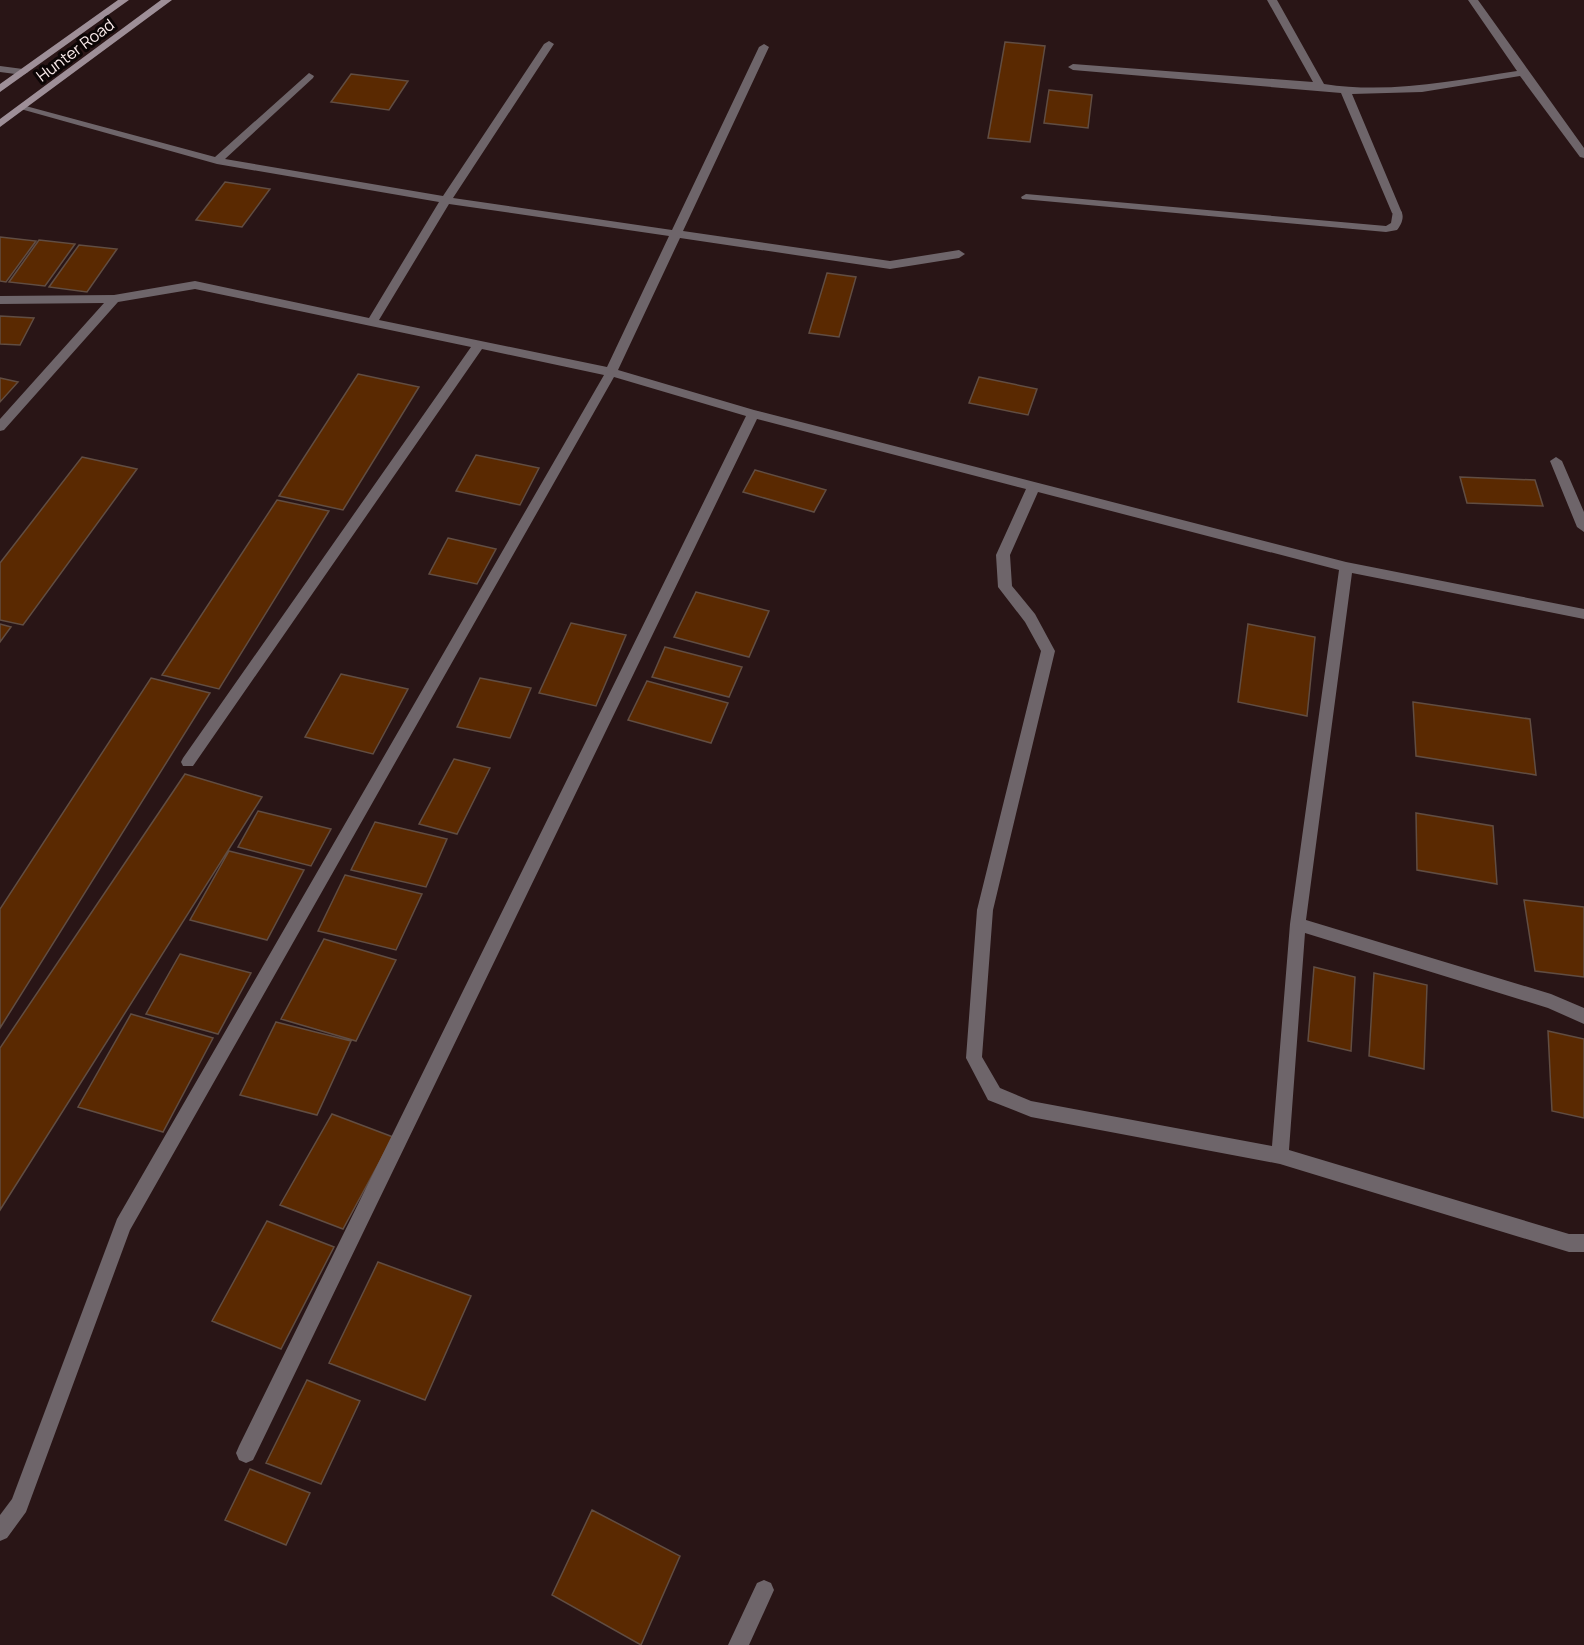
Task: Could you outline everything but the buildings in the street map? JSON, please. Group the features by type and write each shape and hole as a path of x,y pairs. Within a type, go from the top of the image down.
{"main road":[{"name":"Hunter Road","path":"0,89 124,0"},
{"name":"Hunter Road","path":"0,124 167,0"}],"street":[{"path":"1272,0 1320,86"},
{"path":"1473,0 1523,74 1584,155"},
{"path":"372,322 446,200 549,45"},
{"path":"0,1531 19,1504 123,1225 610,372 764,47"},
{"path":"1073,67 1320,86 1346,92 1410,88 1523,74"},
{"path":"0,69 23,72"},
{"path":"217,161 309,76"},
{"path":"1026,197 1386,230 1393,228 1397,213 1346,92"},
{"path":"22,108 217,161 446,200 890,265 958,254"},
{"path":"0,300 114,299 195,285 610,372 753,414 1346,567 1584,614"},
{"path":"0,427 114,299"},
{"path":"188,762 479,344"},
{"path":"246,1453 753,414"},
{"path":"1556,461 1584,527"},
{"path":"1035,486 1003,555 1005,587 1030,618 1048,651 985,910 974,1058 994,1094 1031,1108 1280,1156 1569,1243 1584,1243"},
{"path":"1280,1156 1298,924 1346,567"},
{"path":"1298,924 1551,1001 1584,1016"},
{"path":"738,1645 764,1590"}]}
